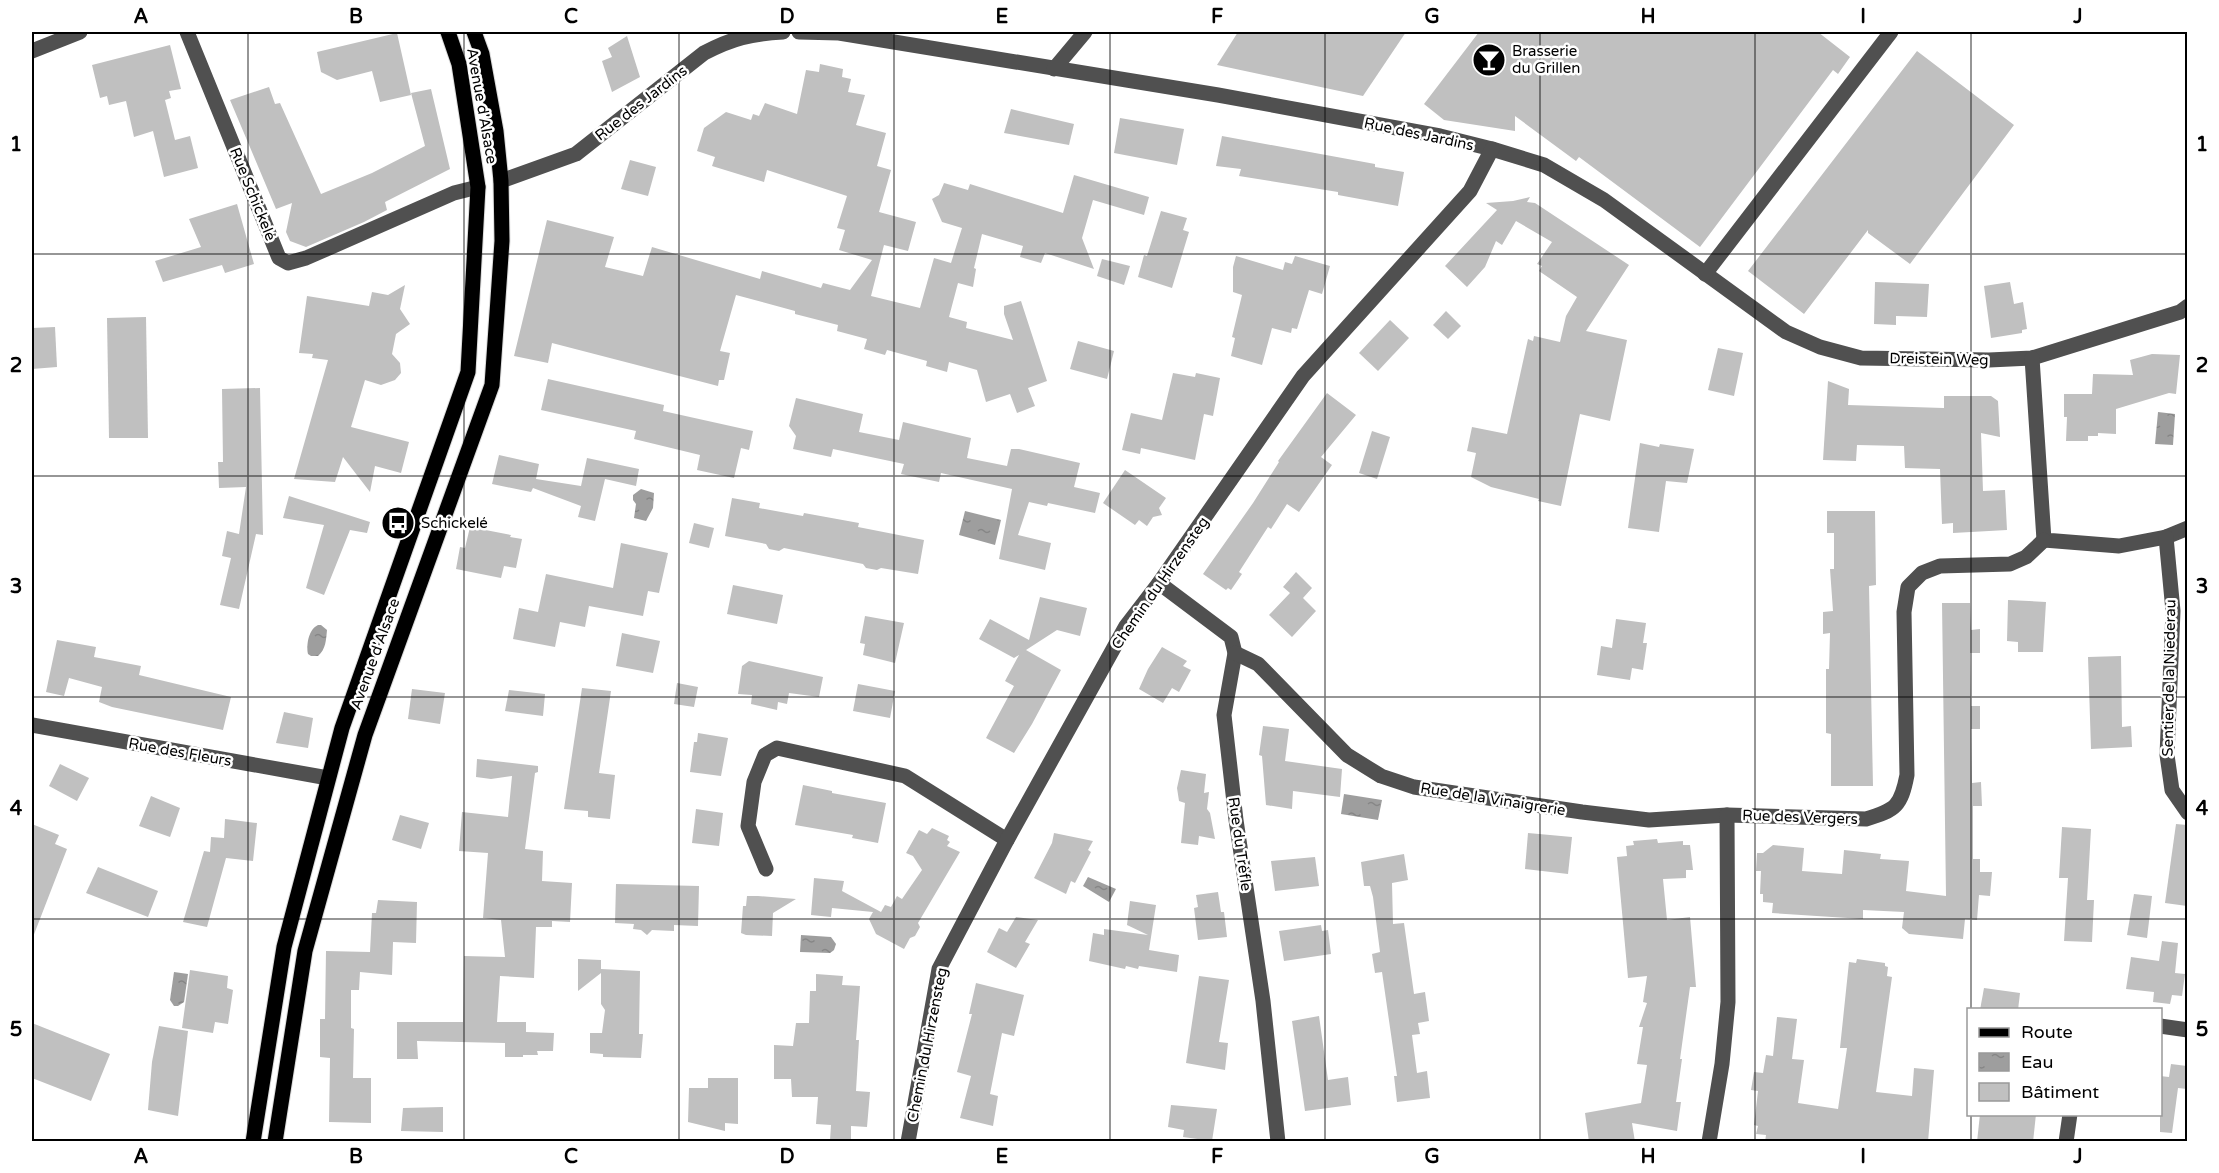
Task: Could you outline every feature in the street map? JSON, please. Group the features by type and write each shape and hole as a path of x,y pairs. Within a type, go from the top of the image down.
{"main road":[{"name":"Avenue d'Alsace","path":"253,1142 284,947 328,778 342,728 468,372 477,187 459,63 448,32"},
{"name":"Avenue d'Alsace","path":"275,1142 305,951 365,735 492,385 502,241 501,181 496,131 482,54 474,32"},
{"name":"Avenue d'Alsace","path":"477,187 501,181"}],"street":[{"path":"32,51 80,32"},
{"name":"Rue Schickelé","path":"187,32 279,258 288,262 306,258 454,193 477,187"},
{"name":"Rue des Jardins","path":"501,181 576,154 704,53 726,42 751,34 783,32"},
{"name":"Rue des Jardins","path":"799,32 839,33 1241,99 1440,136 1492,149 1544,165 1604,200 1705,274"},
{"path":"1054,69 1085,32"},
{"path":"1705,274 1890,32"},
{"name":"Chemin du Hirzensteg","path":"908,1142 939,969 1007,840 1126,626 1159,583 1303,376 1470,191 1492,149"},
{"name":"Dreistein Weg","path":"1705,274 1786,332 1820,347 1861,358 1989,360 2032,358 2180,312 2187,306"},
{"path":"2032,358 2044,540 2119,546 2166,537 2187,528"},
{"name":"Sentier de la Niederau","path":"2166,537 2173,611 2167,755 2172,790 2187,813"},
{"name":"Rue des Vergers","path":"1709,1142 1722,1064 1728,1002 1727,815 1866,819 1887,813 1902,798 1907,775 1904,612 1908,587 1922,573 1940,566 2010,564 2026,558 2044,540"},
{"path":"1159,583 1230,637 1235,653"},
{"name":"Rue de la Vinaigrerie","path":"1235,653 1258,664 1347,755 1380,776 1421,789 1649,820 1727,815"},
{"name":"Rue du Trèfle","path":"1235,653 1224,715 1236,820 1263,1001 1278,1142"},
{"name":"Rue des Fleurs","path":"32,725 328,778"},
{"path":"766,869 748,826 754,782 765,755 777,748 905,776 1007,840"},
{"path":"2162,1026 2187,1030"},
{"path":"2066,1142 2070,1116"}],"water":[{"path":"2158,412 2175,414 2173,445 2155,444"},
{"path":"641,489 654,493 653,508 646,521 634,518 636,504 633,495"},
{"path":"965,511 1001,520 995,545 959,535"},
{"path":"318,625 327,630 325,644 318,656 311,656 308,654 308,641 310,633"},
{"path":"1344,794 1382,800 1378,820 1341,814"},
{"path":"1088,877 1116,889 1109,902 1083,886"},
{"path":"801,935 831,937 836,944 834,950 830,953 800,952"},
{"path":"174,972 188,974 184,1002 178,1006 174,1006 170,1000"}],"building":[{"path":"1238,32 1406,32 1363,96 1217,65"},
{"path":"1479,32 1818,32 1850,57 1838,74 1833,70 1700,247 1579,157 1576,161 1515,116 1515,131 1444,120 1424,104"},
{"path":"397,33 411,95 380,102 372,71 337,80 321,72 317,52"},
{"path":"627,36 640,77 612,92 602,61 612,57 608,48"},
{"path":"170,45 181,89 169,91 171,98 165,100 175,140 190,136 198,168 164,177 153,131 134,137 126,101 109,105 107,96 100,98 92,65"},
{"path":"1917,51 2014,125 1910,264 1868,233 1868,230 1804,314 1748,271"},
{"path":"820,64 843,69 842,77 851,79 848,92 865,95 856,125 886,133 877,166 891,170 879,212 916,222 908,251 884,245 871,296 920,308 934,258 951,263 962,228 942,222 932,199 939,195 944,183 968,190 970,184 1063,213 1074,175 1149,197 1144,215 1093,200 1082,238 1094,269 1045,253 1041,263 1020,257 1023,246 982,234 974,268 976,269 973,287 958,283 949,317 967,322 966,328 1013,340 1004,314 1004,306 1021,301 1047,381 1028,388 1035,406 1017,413 1010,394 986,402 977,370 949,362 947,372 926,366 927,361 887,350 885,355 864,349 867,339 837,331 838,325 736,295 720,351 730,353 724,380 719,380 718,386 552,343 548,363 514,356 547,220 614,237 605,267 643,276 652,247 760,279 762,271 821,288 823,283 850,290 872,260 839,250 845,230 837,228 847,196 767,170 764,182 712,166 715,157 697,151 704,128 726,112 751,120 753,114 759,116 765,103 797,114 806,70 819,72"},
{"path":"269,87 275,104 280,103 321,194 372,173 425,146 411,93 431,89 450,169 385,202 387,210 364,222 306,247 290,241 286,232 292,203 276,209 230,100"},
{"path":"1011,109 1074,124 1069,145 1004,133"},
{"path":"1120,118 1184,129 1177,165 1114,153"},
{"path":"1222,136 1375,164 1375,167 1404,172 1398,206 1338,195 1338,192 1239,176 1241,169 1216,166"},
{"path":"630,160 656,167 648,196 621,189"},
{"path":"1530,197 1527,202 1535,203 1629,265 1586,331 1627,340 1610,421 1580,414 1561,506 1491,487 1471,477 1476,453 1467,451 1472,427 1507,434 1528,339 1533,341 1534,336 1560,342 1566,316 1577,297 1539,271 1542,266 1537,264 1552,242 1516,221 1502,245 1496,241 1485,267 1467,287 1445,266 1497,210 1486,203"},
{"path":"237,204 254,264 225,273 222,265 163,282 155,261 201,247 189,219"},
{"path":"1161,211 1187,218 1183,230 1189,232 1172,288 1138,277"},
{"path":"1236,256 1283,270 1285,262 1292,264 1295,256 1330,266 1322,294 1309,290 1297,329 1292,328 1291,333 1272,328 1262,365 1231,356 1235,338 1232,337 1242,295 1233,292 1233,267"},
{"path":"1102,259 1130,266 1124,285 1097,276"},
{"path":"1875,282 1929,284 1927,317 1896,316 1896,325 1874,324"},
{"path":"2010,282 2014,304 2023,302 2027,329 2022,330 2022,333 1991,338 1984,286"},
{"path":"405,285 400,309 410,324 396,334 392,354 400,363 401,373 395,380 381,385 365,380 351,427 409,442 401,473 375,466 370,492 343,457 335,482 294,479 328,360 312,358 313,354 299,353 307,296 369,306 372,292 388,295"},
{"path":"1446,311 1461,326 1448,339 1433,325"},
{"path":"146,317 148,438 109,438 107,318"},
{"path":"1390,320 1409,338 1378,371 1359,353"},
{"path":"55,327 57,367 32,369 32,328"},
{"path":"1078,341 1114,351 1107,379 1070,369"},
{"path":"1718,348 1743,353 1734,396 1708,390"},
{"path":"2152,354 2180,355 2176,394 2169,393 2116,409 2116,434 2098,433 2098,436 2088,436 2088,441 2066,441 2067,417 2064,417 2064,394 2092,394 2093,374 2133,375 2130,360"},
{"path":"1173,373 1195,377 1196,373 1220,378 1213,416 1204,414 1195,460 1141,448 1140,454 1122,450 1131,413 1162,420"},
{"path":"548,379 664,405 663,411 753,431 749,450 741,448 734,478 697,470 700,455 634,439 636,431 541,410"},
{"path":"1828,381 1849,389 1848,405 1944,408 1944,396 1991,396 1998,401 2000,437 1981,433 1983,491 2005,490 2007,530 1953,533 1953,523 1942,524 1940,469 1905,468 1904,446 1857,445 1856,461 1823,460"},
{"path":"260,388 263,535 256,534 239,609 220,605 231,558 222,556 227,531 239,534 246,487 219,488 218,462 223,462 222,389"},
{"path":"1327,393 1356,415 1321,457 1332,465 1299,512 1287,504 1271,529 1268,527 1239,572 1242,574 1231,590 1228,588 1226,590 1203,574 1253,503 1278,461"},
{"path":"796,398 863,414 859,432 899,440 903,422 971,438 967,458 1007,466 1011,449 1019,449 1080,463 1074,487 1100,493 1095,513 1048,503 1047,506 1029,502 1018,535 1051,543 1045,570 999,559 1012,489 941,473 939,482 901,474 904,464 833,449 831,457 793,449 796,436 789,426"},
{"path":"1372,431 1390,437 1377,479 1359,473"},
{"path":"1640,443 1659,447 1660,444 1694,449 1687,483 1666,481 1659,532 1628,528"},
{"path":"499,455 539,464 536,479 581,486 587,458 639,469 636,486 605,479 595,521 578,517 581,506 533,488 531,492 492,484"},
{"path":"1125,470 1166,498 1159,508 1162,515 1153,517 1147,526 1139,520 1135,525 1103,503"},
{"path":"289,496 370,522 367,533 350,530 324,595 306,588 324,525 283,518"},
{"path":"732,498 760,503 759,508 859,523 858,527 924,540 918,574 866,568 863,564 784,548 779,551 769,549 766,544 725,536"},
{"path":"1827,511 1875,511 1876,585 1869,586 1873,786 1831,786 1831,734 1826,733 1826,669 1829,669 1830,633 1823,634 1823,612 1833,611 1830,569 1834,569 1834,533 1827,533"},
{"path":"694,523 714,528 709,548 689,543"},
{"path":"470,527 522,539 516,568 504,566 501,578 456,569 460,547 465,548"},
{"path":"621,543 668,553 659,593 648,591 643,616 589,606 585,627 560,622 555,647 513,639 519,608 538,612 546,574 613,588"},
{"path":"1296,572 1312,588 1303,598 1316,611 1292,637 1269,615 1290,593 1283,587"},
{"path":"733,585 783,595 777,624 727,614"},
{"path":"1040,597 1087,608 1080,636 1057,630 1026,650 1061,670 1014,753 986,738 1014,686 1005,681 1019,655 1014,658 979,639 990,619 1029,640"},
{"path":"2008,600 2046,602 2043,652 2018,652 2018,642 2007,641"},
{"path":"1942,603 1970,603 1971,630 1980,629 1980,653 1970,653 1971,706 1980,706 1980,729 1971,729 1972,783 1981,782 1982,806 1973,806 1973,859 1980,859 1980,872 1992,872 1990,896 1979,895 1977,920 1965,919 1963,939 1909,934 1902,928 1904,912 1863,910 1863,919 1772,913 1773,903 1763,902 1763,894 1760,894 1761,871 1756,871 1757,853 1763,853 1773,845 1804,848 1802,871 1842,874 1844,850 1881,854 1880,859 1909,861 1906,891 1946,896"},
{"path":"865,616 904,623 895,663 863,655 865,644 860,643"},
{"path":"1616,619 1646,623 1643,643 1647,643 1643,670 1632,668 1630,680 1597,675 1601,646 1612,648"},
{"path":"622,633 660,641 653,673 616,666"},
{"path":"57,640 96,647 94,657 141,666 139,675 231,697 223,730 112,707 99,702 102,687 69,678 64,696 46,692"},
{"path":"1162,647 1187,661 1183,666 1191,670 1179,692 1172,688 1163,703 1139,689"},
{"path":"2121,656 2122,727 2131,726 2132,747 2091,749 2088,657"},
{"path":"749,661 823,677 819,697 789,693 787,704 778,702 777,710 751,704 752,695 738,694 742,666"},
{"path":"677,683 698,687 694,707 674,704"},
{"path":"858,684 895,691 890,718 853,711"},
{"path":"582,688 611,691 599,773 615,775 610,819 588,817 588,811 564,809"},
{"path":"412,689 445,693 440,724 408,719"},
{"path":"509,690 545,694 543,716 505,711"},
{"path":"284,712 313,718 308,748 276,743"},
{"path":"1263,726 1289,729 1285,761 1342,769 1340,797 1293,791 1292,809 1266,805 1262,756 1259,755"},
{"path":"698,733 728,738 721,776 690,772 694,742 697,742"},
{"path":"477,759 538,766 538,772 535,773 525,849 543,851 542,881 572,883 570,922 552,921 552,927 536,927 534,978 500,976 497,1022 526,1022 526,1032 554,1033 553,1051 537,1051 538,1055 523,1055 523,1057 505,1057 505,1043 417,1041 418,1059 397,1059 397,1022 463,1022 464,956 505,957 501,920 483,918 488,853 459,851 462,812 508,817 512,776 491,779 476,777"},
{"path":"60,764 89,778 77,801 49,786"},
{"path":"1181,770 1206,774 1204,793 1209,792 1207,809 1210,813 1215,839 1199,836 1198,845 1181,843 1185,803 1179,801 1177,788"},
{"path":"803,785 886,803 878,843 852,838 853,835 795,825"},
{"path":"151,796 180,808 170,837 139,826"},
{"path":"696,809 723,813 719,846 692,843"},
{"path":"400,815 429,823 421,849 392,840"},
{"path":"225,819 257,823 253,861 226,858 207,927 183,922 204,851 210,852 211,837 224,838"},
{"path":"32,824 59,835 55,844 67,849 33,937"},
{"path":"2176,824 2187,825 2187,906 2165,903"},
{"path":"2062,827 2091,829 2087,900 2094,900 2092,942 2064,941 2068,878 2059,878"},
{"path":"932,828 949,836 947,840 950,842 947,846 960,852 918,923 920,927 915,936 910,938 904,949 876,934 869,919 873,912 832,908 831,917 811,915 814,878 844,881 842,891 881,912 885,905 891,907 897,896 902,899 922,870 913,856 906,853 919,830 927,834"},
{"path":"1054,833 1093,841 1088,850 1091,852 1075,883 1071,881 1066,894 1034,878 1052,843"},
{"path":"1528,833 1572,837 1568,874 1525,869"},
{"path":"1657,839 1658,843 1683,841 1683,845 1690,845 1693,870 1686,870 1686,878 1663,879 1667,920 1690,917 1696,987 1690,987 1680,1059 1682,1059 1676,1102 1681,1102 1677,1131 1632,1123 1635,1142 1589,1142 1585,1113 1641,1103 1647,1065 1637,1064 1643,1027 1639,1027 1647,1003 1643,1002 1647,976 1628,978 1617,857 1627,856 1626,846 1634,845 1633,841"},
{"path":"1404,854 1408,880 1392,883 1393,924 1404,923 1414,994 1425,992 1429,1021 1418,1023 1420,1034 1412,1035 1417,1073 1427,1071 1430,1098 1397,1102 1394,1076 1397,1076 1382,972 1375,973 1372,954 1380,952 1373,897 1370,886 1364,886 1361,862"},
{"path":"1315,857 1319,886 1275,891 1271,861"},
{"path":"98,867 158,891 148,917 86,893"},
{"path":"616,884 699,886 698,926 674,925 674,931 652,930 647,935 641,930 633,929 634,924 615,923"},
{"path":"1218,892 1221,912 1224,912 1227,937 1198,940 1194,908 1198,907 1196,895"},
{"path":"2134,894 2152,896 2147,938 2127,935"},
{"path":"747,896 796,899 773,913 772,936 746,935 741,933 743,906 746,906"},
{"path":"378,900 417,902 416,943 393,942 392,975 360,972 359,990 351,990 351,1028 354,1029 353,1078 371,1078 371,1123 329,1122 330,1058 320,1057 320,1019 325,1019 326,951 370,952 372,913 376,913"},
{"path":"1130,901 1156,905 1149,950 1179,955 1177,972 1139,966 1138,969 1126,966 1125,969 1089,961 1093,933 1104,935 1104,929 1148,935 1127,925"},
{"path":"1016,917 1038,920 1025,942 1030,944 1016,968 987,952 999,928 1007,932"},
{"path":"1321,925 1322,931 1328,930 1331,954 1284,961 1279,931"},
{"path":"2162,941 2178,943 2175,973 2185,974 2182,996 2172,995 2170,1004 2153,1002 2154,992 2126,989 2131,957 2159,961"},
{"path":"578,959 601,960 601,973 578,991"},
{"path":"1857,959 1885,963 1888,967 1887,976 1892,977 1876,1092 1912,1096 1914,1068 1934,1070 1928,1142 1765,1142 1766,1135 1756,1134 1758,1126 1754,1125 1758,1091 1751,1090 1754,1072 1763,1073 1766,1055 1773,1056 1777,1017 1797,1019 1792,1059 1804,1060 1798,1103 1838,1109 1847,1048 1840,1048 1849,962 1856,963"},
{"path":"601,969 640,971 639,1034 643,1034 641,1058 603,1057 603,1054 590,1053 590,1033 602,1033 605,1010 601,1004"},
{"path":"190,970 228,976 227,988 233,990 228,1024 215,1022 213,1033 182,1028"},
{"path":"816,974 843,976 842,985 860,986 856,1040 859,1040 856,1091 870,1092 867,1127 851,1126 851,1141 830,1140 831,1125 816,1124 818,1097 792,1097 791,1079 774,1079 774,1045 793,1046 796,1023 809,1023 810,991 816,991"},
{"path":"1199,976 1229,980 1219,1042 1228,1043 1225,1070 1186,1063"},
{"path":"976,983 1024,995 1014,1036 1002,1033 990,1094 998,1096 993,1126 960,1118 971,1076 957,1072 972,1014 969,1014"},
{"path":"1984,988 2020,993 2018,1008 1980,1008"},
{"path":"1319,1016 1328,1080 1348,1077 1351,1105 1305,1111 1292,1021"},
{"path":"32,1023 110,1054 91,1101 32,1078"},
{"path":"159,1026 188,1031 178,1116 148,1110 152,1062"},
{"path":"2171,1064 2187,1066 2187,1089 2178,1088 2172,1133 2160,1132 2162,1076 2169,1077"},
{"path":"708,1078 738,1078 738,1124 725,1123 725,1131 688,1122 689,1088 708,1088"},
{"path":"1171,1105 1217,1109 1212,1141 1183,1137 1184,1130 1168,1127"},
{"path":"443,1107 443,1132 401,1131 403,1108"},
{"path":"1980,1116 2036,1116 2033,1142 1977,1142"}],"place":[{"name":"Brasserie du Grillen","path":"1489,60"},
{"name":"Schickelé","path":"398,523"}]}
